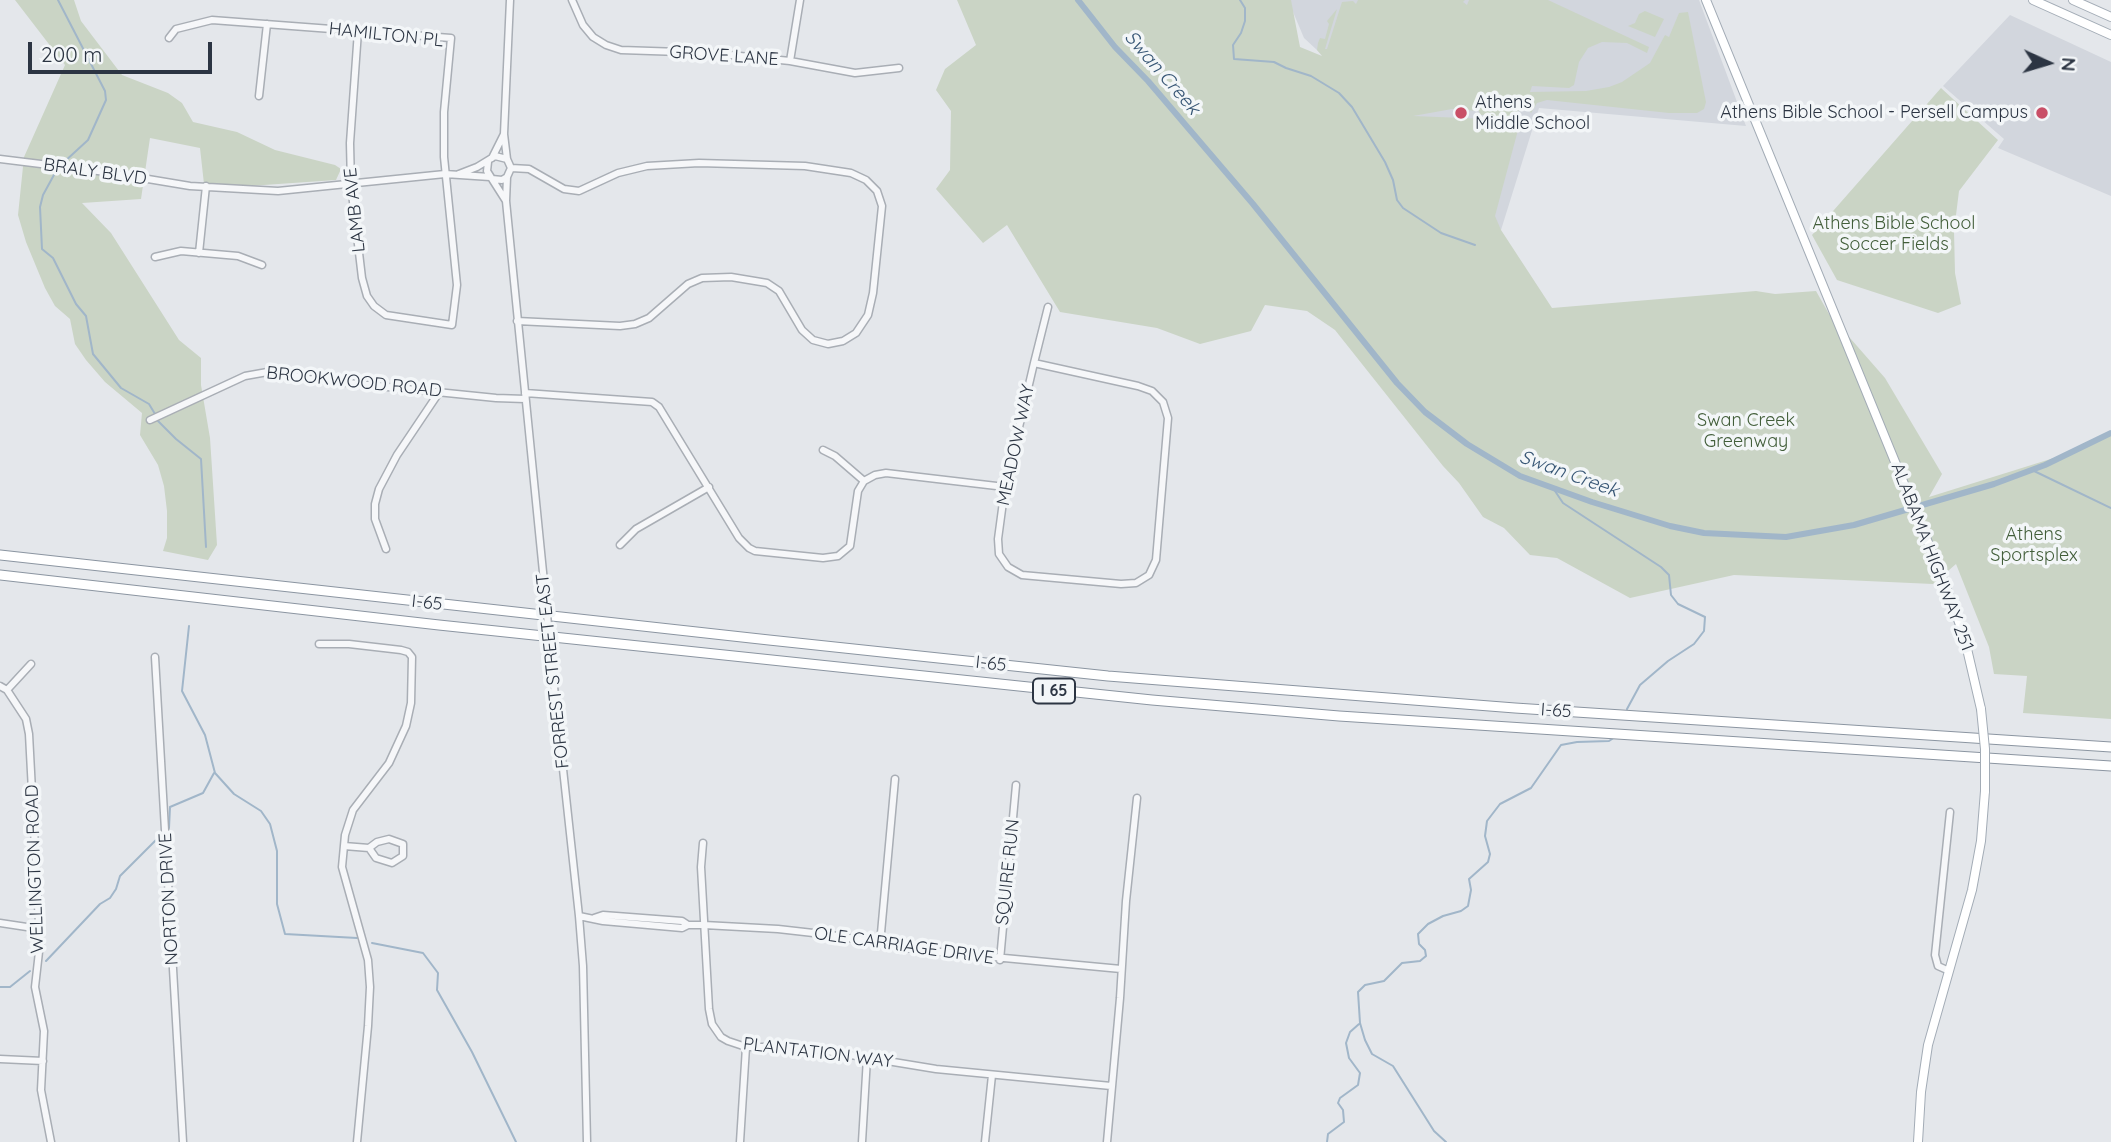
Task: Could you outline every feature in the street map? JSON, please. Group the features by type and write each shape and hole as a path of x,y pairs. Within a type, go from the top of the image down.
{"highway":[{"name":"I-65","path":"0,555 1121,677 1502,707 2111,747"},
{"name":"I 65","path":"0,575 1139,699 1339,716 2111,766"}],"main road":[{"name":"ALABAMA HIGHWAY 251","path":"1706,0 1923,529 1964,636 1981,709 1985,749 1981,841 1972,890 1927,1045 1918,1142"},
{"path":"2033,0 2111,35"},
{"path":"2073,0 2111,17"}],"street":[{"path":"351,185 459,173 502,180 507,177 511,168 507,159 504,134 510,0"},
{"name":"GROVE LANE","path":"572,0 583,25 593,37 621,50 710,53 790,61 855,73 899,68"},
{"path":"790,61 800,0"},
{"name":"HAMILTON PL","path":"169,38 176,29 212,20 451,38 444,112 445,174 457,285 452,325"},
{"path":"260,96 267,24"},
{"name":"LAMB AVE","path":"358,31 350,143 351,185 362,278 367,296 374,306 386,315 452,325"},
{"path":"491,178 486,171 504,134"},
{"path":"459,173 499,156 507,159"},
{"name":"BRALY BLVD","path":"0,159 190,186 278,191 351,185"},
{"path":"511,168 529,169 564,189 579,191 625,170 647,166 699,163 805,166 851,173 866,180 877,191 881,206 869,316 856,333 842,341 828,344 813,340 802,330 779,291 767,283 731,277 702,278 688,284 649,318 635,324 620,326 517,321"},
{"name":"FORREST STREET EAST","path":"507,177 506,201 517,321 579,916 587,1142"},
{"name":"FORREST STREET EAST","path":"491,178 506,201"},
{"path":"200,253 206,186"},
{"path":"155,257 181,251 239,256 262,265"},
{"name":"MEADOW WAY","path":"1034,363 1152,391 1163,402 1168,418 1156,560 1149,575 1136,583 1022,575 1008,567 999,554 998,538 1005,487 1034,363 1048,306"},
{"name":"BROOKWOOD ROAD","path":"150,420 245,376 273,371 309,379 496,398 525,396 652,402 659,407 709,487"},
{"path":"386,549 375,519 379,489 397,455 440,391"},
{"path":"822,450 835,456 864,481"},
{"path":"620,545 636,529 709,487 739,538 749,548 770,553 823,558 838,556 850,546 858,491 864,481 875,475 886,473 1005,487"},
{"path":"319,644 349,644 401,650 412,657 411,703 405,726 389,762 353,810 345,835 342,867 368,960 370,987 357,1142"},
{"name":"NORTON DRIVE","path":"155,657 183,1142"},
{"path":"7,690 31,664"},
{"name":"WELLINGTON ROAD","path":"0,686 7,690 26,719 29,734 40,929 35,987 44,1031 41,1090 51,1142"},
{"path":"880,944 895,779"},
{"name":"SQUIRE RUN","path":"1000,960 1016,785"},
{"path":"1107,1142 1137,798"},
{"path":"1947,970 1938,966 1935,955 1950,812"},
{"path":"344,846 369,848 377,842 390,839 403,844 403,856 392,863 376,858 369,848"},
{"name":"PLANTATION WAY","path":"703,843 701,867 712,1024 721,1037 746,1047 802,1047 992,1075 1111,1086"},
{"name":"OLE CARRIAGE DRIVE","path":"579,916 594,918 603,915 682,921 688,925 791,931 1000,960 1121,969"},
{"path":"0,923 40,929"},
{"path":"740,1142 746,1047"},
{"path":"862,1142 867,1058"},
{"path":"0,1059 43,1061"},
{"path":"985,1142 992,1075"}],"shaded area":[{"name":"Athens Middle School","path":"1288,0 1699,0 1746,126 1539,108 1501,230 1442,219 1398,125 1304,38"},
{"name":"Athens Bible School - Persell Campus","path":"2010,15 2111,62 2111,196 1998,148 2004,139 1943,86"}],"green space":[{"path":"15,0 74,0 81,21 122,75 168,93 182,103 193,122 237,132 275,150 335,165 341,169 336,180 235,187 204,184 200,148 150,138 141,199 82,203 111,233 179,340 201,358 201,385 210,438 217,545 208,560 163,551 167,538 164,486 158,465 140,435 142,413 105,382 75,344 70,319 55,306 26,242 18,215 24,157 65,65"},
{"name":"Swan Creek Greenway","path":"957,0 1291,0 1300,47 1322,56 1317,50 1318,43 1320,38 1325,39 1329,24 1327,21 1337,9 1327,49 1342,2 1353,1 1356,4 1358,0 1465,0 1463,2 1467,5 1469,0 1548,0 1649,47 1647,53 1627,43 1602,42 1588,48 1579,62 1574,85 1569,88 1532,86 1530,92 1586,91 1622,82 1650,63 1665,35 1669,37 1679,13 1688,12 1706,102 1704,109 1697,113 1669,113 1547,100 1537,103 1531,113 1527,106 1511,115 1518,130 1495,216 1501,230 1552,308 1756,291 1775,294 1816,291 1829,314 1885,378 1942,474 1929,497 2057,457 2095,442 2111,432 2111,719 2023,713 2027,676 1994,674 1989,647 1956,564 1933,584 1734,575 1630,598 1557,558 1530,555 1504,528 1483,517 1459,483 1335,330 1307,311 1265,305 1251,331 1200,344 1157,328 1060,312 1007,225 983,243 936,189 950,170 951,111 936,90 945,69 976,45","holes":["1452,109 1479,111 1480,115 1488,115 1488,119 1413,116"]},
{"path":"1645,11 1664,19 1655,37 1628,26 1635,23 1639,14"},
{"name":"Athens Bible School Soccer Fields","path":"1941,88 1998,140 1959,191 1954,231 1955,273 1961,304 1938,313 1837,280 1812,235"}],"waterway":[{"path":"58,0 105,91 106,100 88,140 63,163"},
{"name":"Swan Creek","path":"1078,0 1115,47 1148,81 1253,204 1397,383 1425,412 1467,444 1520,476 1670,526 1704,533 1786,537 1854,525 1994,484 2045,465 2111,433"},
{"path":"1240,0 1245,8 1245,21 1233,45 1234,59 1274,62 1311,76 1339,93 1352,107 1385,162 1393,180 1397,200 1403,208 1441,233 1475,245"},
{"path":"55,173 40,207 42,249 53,258 76,304 86,316 93,354 121,388 149,404 155,414"},
{"path":"158,421 201,459 206,547"},
{"path":"2032,470 2111,508"},
{"path":"1553,488 1563,503 1661,567 1669,575 1671,595 1678,604 1705,617 1704,631 1694,644 1668,661 1640,685 1627,709"},
{"path":"189,626 182,691 205,735 215,773 234,794 261,811 270,824 277,851 277,904 285,934 357,938"},
{"path":"1446,1142 1434,1131 1393,1066 1372,1054 1360,1023 1358,992 1365,985 1384,981 1402,963 1420,961 1426,956 1425,950 1419,944 1418,934 1428,924 1468,906 1471,890 1469,879 1488,862 1490,854 1485,836 1487,821 1500,804 1531,788 1561,745 1609,741 1615,737"},
{"path":"169,828 170,807 203,793 214,773"},
{"path":"46,961 100,904 110,898 120,876 159,837"},
{"path":"372,943 423,953 438,973 437,990 472,1052 516,1142"},
{"path":"0,987 10,987 30,971"},
{"path":"1327,1142 1328,1134 1344,1122 1343,1110 1338,1103 1340,1098 1358,1085 1360,1073 1349,1058 1346,1043 1350,1032 1359,1024"}],"place":[{"name":"Athens Middle School","path":"1461,113"},
{"name":"Athens Bible School - Persell Campus","path":"2042,113"}],"park label":[{"name":"Athens Sportsplex","path":"2034,545"}]}
